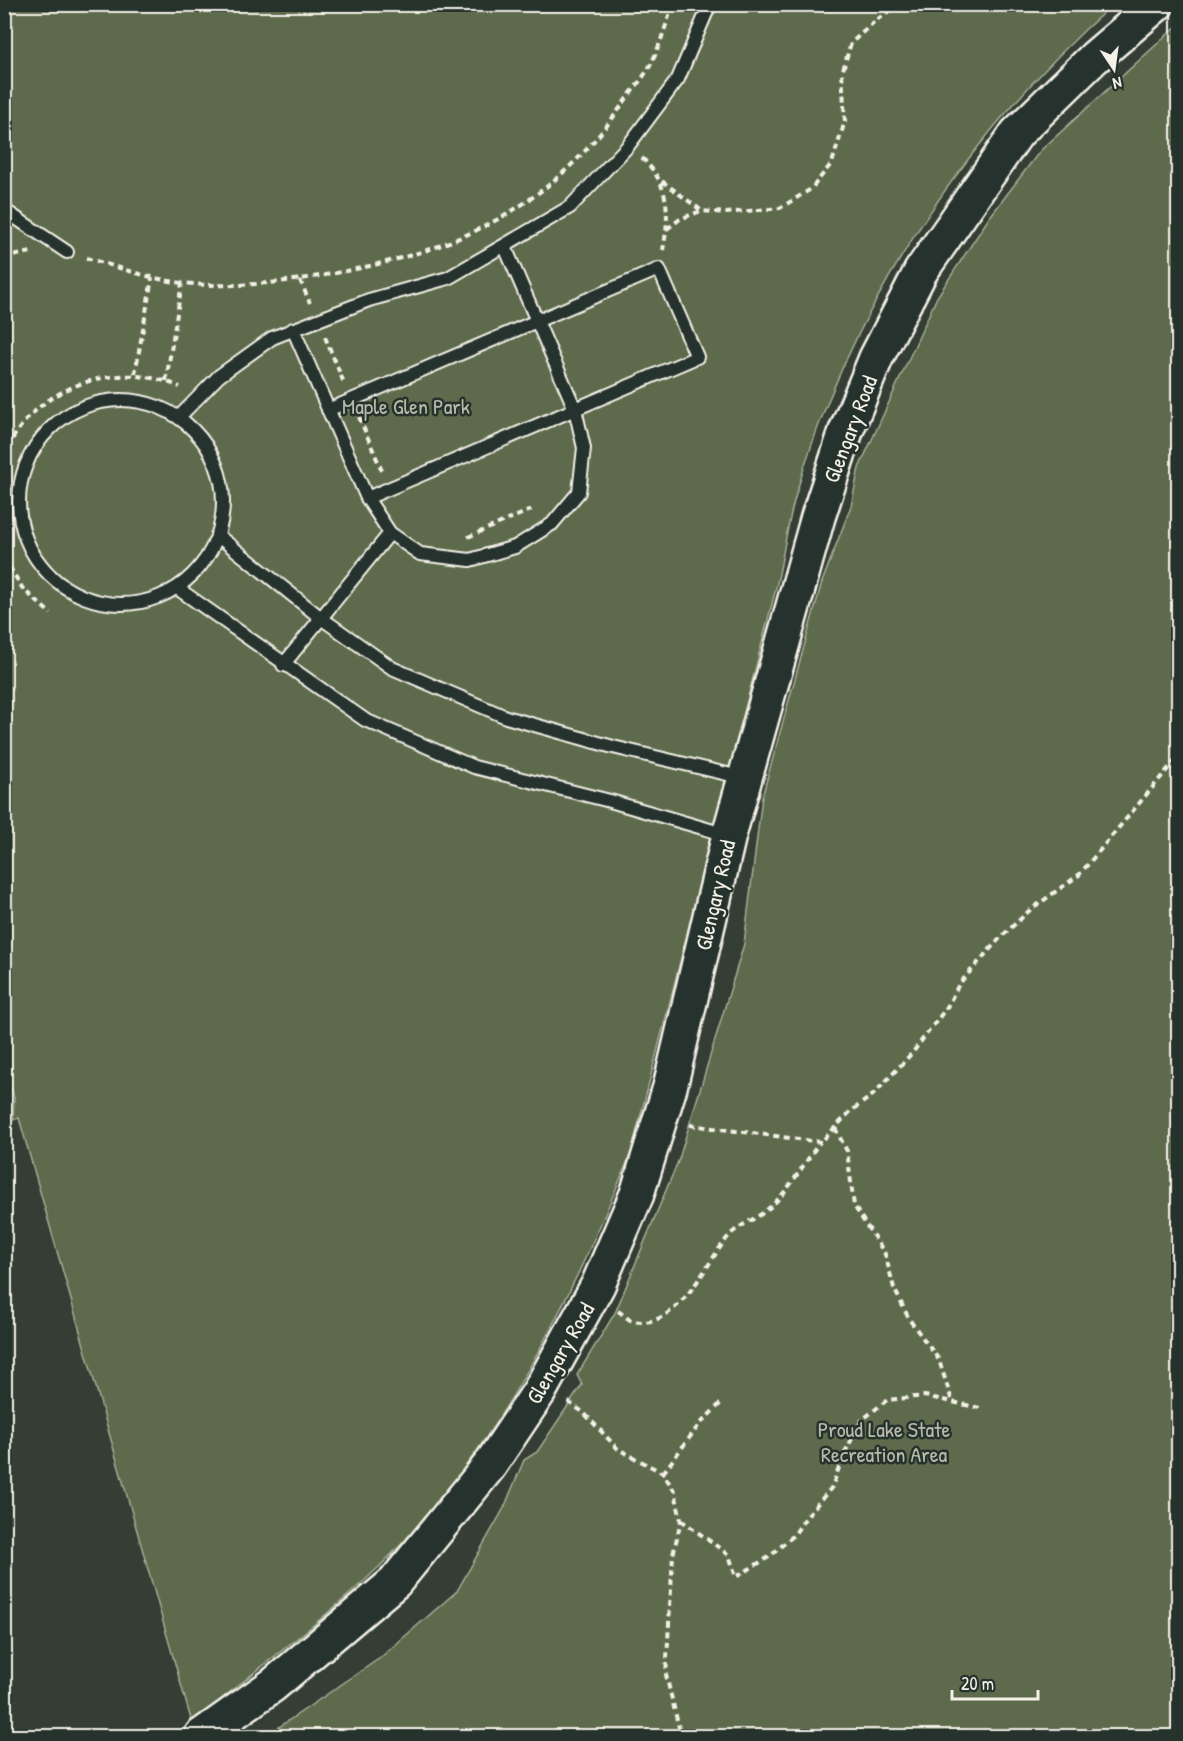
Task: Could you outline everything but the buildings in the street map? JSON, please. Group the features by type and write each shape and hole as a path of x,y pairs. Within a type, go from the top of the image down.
{"street":[{"name":"Glengary Road","path":"201,1737 273,1685 396,1582 490,1465 543,1384 591,1298 637,1194 659,1121 729,836 818,517 846,431 876,358 921,271 1017,133 1094,58 1157,4"}],"lane":[{"path":"179,417 219,376 272,338 317,318 448,278 505,247 570,207 628,146 678,79 710,4"},
{"path":"4,210 67,252"},
{"path":"293,329 367,498 390,533 420,554 470,560 515,548 552,524 579,492 584,448 574,409 505,247"},
{"path":"328,410 659,269 697,357 367,498"},
{"path":"102,401 142,402 179,417 207,446 222,483 222,524 217,535 206,561 177,588 139,603 99,603 62,587 34,558 19,521 20,480 36,444 65,416 102,401"},
{"path":"283,665 390,533"},
{"path":"217,535 321,618 392,668 506,717 613,747 745,778"},
{"path":"177,588 283,665 365,720 474,767 610,801 729,836"}],"path":[{"path":"4,258 35,251 67,252 152,278 182,283 224,285 300,279 398,261 455,242 520,208 570,165 606,128 651,64 673,4"},
{"path":"667,229 680,219 702,211 726,213 780,208 811,189 832,163 845,120 842,73 851,43 874,21 899,4"},
{"path":"606,128 628,146 662,181 702,211"},
{"path":"659,269 667,229 662,181"},
{"path":"481,228 491,253"},
{"path":"135,375 152,278"},
{"path":"300,279 389,488"},
{"path":"166,381 182,283"},
{"path":"4,458 28,418 57,394 92,379 135,375 166,381 200,396"},
{"path":"457,538 466,538 540,506"},
{"path":"4,558 23,589 51,615"},
{"path":"591,1298 625,1315 630,1321 657,1318 678,1305 696,1285 729,1236 770,1208 821,1142 873,1095 913,1052 947,1006 959,984 1000,938 1030,910 1079,875 1179,757"},
{"path":"659,1121 821,1142"},
{"path":"835,1128 847,1151 854,1206 885,1254 894,1288 909,1319 939,1360 952,1401"},
{"path":"543,1384 583,1412 618,1449 663,1473 675,1492 681,1520 673,1555 666,1675 681,1737"},
{"path":"681,1520 729,1555 736,1577 769,1557 794,1535 832,1487 844,1454 862,1420 887,1400 925,1395 984,1409"},
{"path":"663,1473 699,1425 721,1402"}],"green space":[{"name":"Maple Glen Park","path":"4,5 1112,5 1059,55 1009,109 920,227 881,291 848,356 819,424 790,517 776,588 631,1153 608,1209 556,1319 495,1425 422,1522 358,1587 192,1723 19,1118 13,1120 14,1098 5,1066"},
{"name":"Proud Lake State Recreation Area","path":"1178,25 1178,1736 266,1736 380,1658 457,1591 504,1508 524,1460 537,1452 582,1385 577,1375 615,1313 679,1159 744,944 762,797 822,582 851,506 859,468 937,297 989,218 1040,151"}]}
